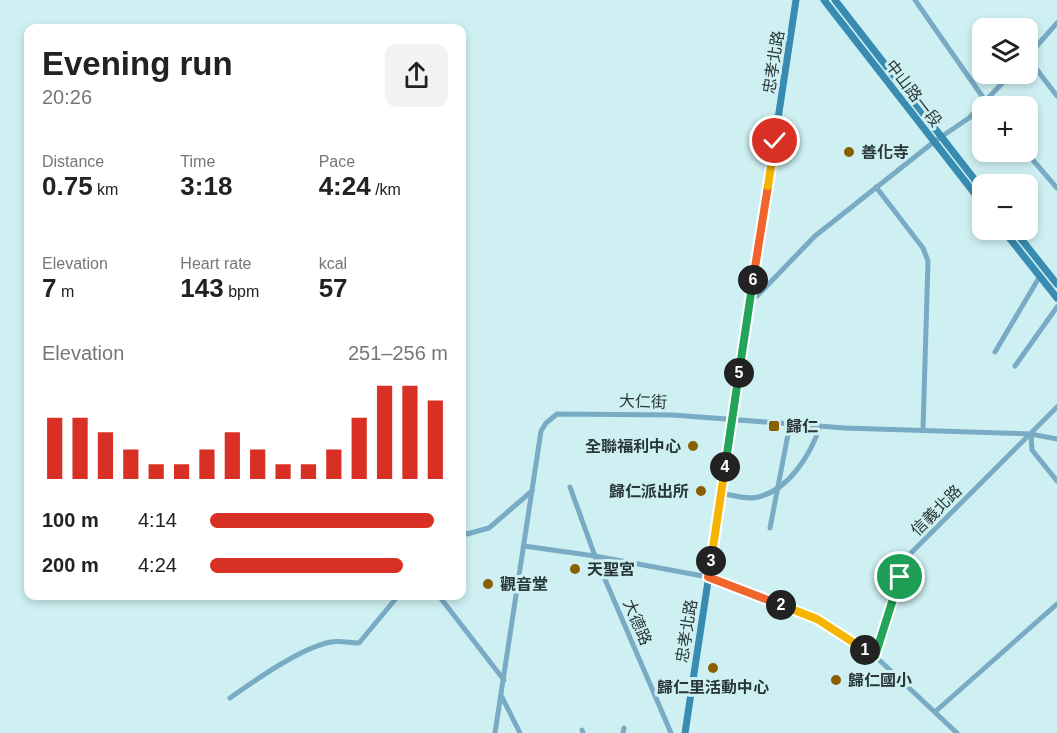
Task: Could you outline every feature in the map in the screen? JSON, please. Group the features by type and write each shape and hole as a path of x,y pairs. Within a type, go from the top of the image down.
{"main road":[{"name":"忠孝北路","path":"685,733 796,0"},
{"name":"中山路一段","path":"824,0 972,178"},
{"name":"中山路一段","path":"835,0 972,188"},
{"path":"1011,240 1057,298"},
{"path":"1022,240 1057,284"}],"street":[{"path":"915,0 981,96"},
{"path":"1038,45 1057,23"},
{"path":"1038,70 1057,96"},
{"path":"993,96 1003,84"},
{"path":"750,298 764,290 815,236 938,139 972,116"},
{"path":"1035,162 1057,188"},
{"path":"876,187 923,248 928,261 923,429"},
{"path":"995,352 1040,276"},
{"path":"1015,366 1057,307"},
{"name":"信義北路","path":"875,656 902,562 1057,407"},
{"name":"大仁街","path":"495,733 542,431 546,423 557,414 673,415 820,426 1031,434 1057,439"},
{"path":"770,528 790,424"},
{"path":"721,493 756,498 779,486 797,470 815,444 820,426"},
{"path":"1031,434 1032,450 1057,481"},
{"name":"大德路","path":"570,486 595,556 671,733"},
{"path":"466,533 489,528 532,491"},
{"path":"524,546 595,556 708,577 817,619 875,656 957,733"},
{"path":"230,698 259,677 303,654 332,642 359,643 395,600"},
{"path":"442,600 504,680"},
{"path":"936,711 1057,604"},
{"path":"501,696 520,733"}],"place":[{"name":"善化寺","path":"849,152"},
{"name":"歸仁","path":"774,426"},
{"name":"全聯福利中心","path":"693,446"},
{"name":"歸仁派出所","path":"701,491"},
{"name":"天聖宮","path":"575,569"},
{"name":"觀音堂","path":"488,584"},
{"name":"歸仁里活動中心","path":"713,668"},
{"name":"歸仁國小","path":"836,680"}],"route":[{"path":"775,141 708,577 817,619 824,626 875,656 900,577"}]}
